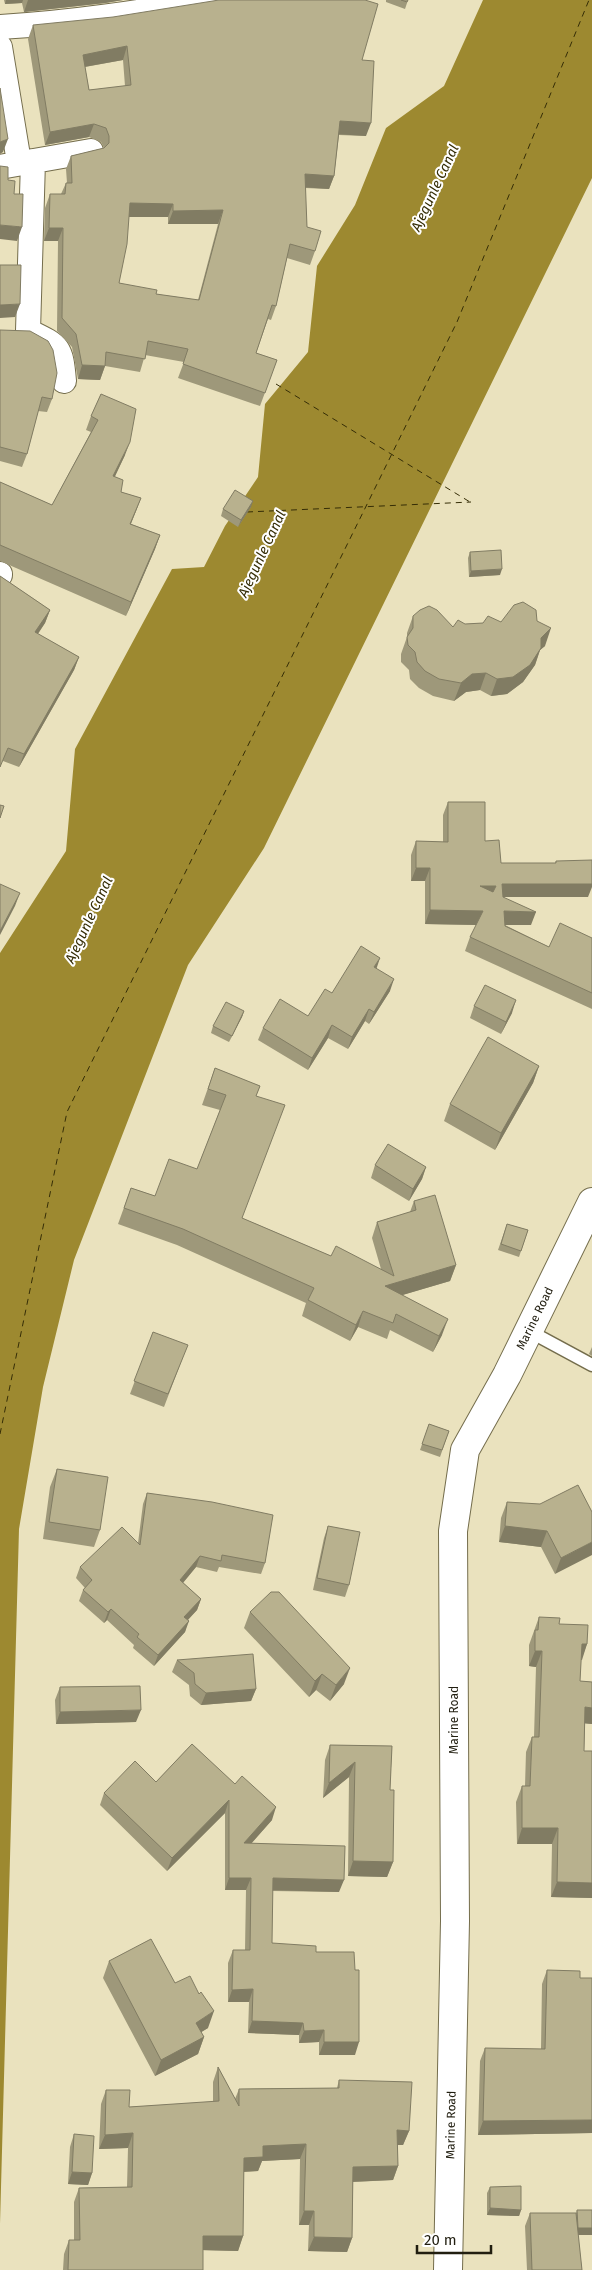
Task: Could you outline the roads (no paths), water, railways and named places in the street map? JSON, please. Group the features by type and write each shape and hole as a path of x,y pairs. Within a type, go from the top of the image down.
{"street":[{"path":"0,27 113,17 212,0"},
{"path":"0,47 17,164 19,331 53,343 62,356 64,381"},
{"path":"17,164 91,151"},
{"name":"Marine Road","path":"448,2270 455,1921 453,1530 465,1450 529,1331 592,1202"}],"lane":[{"path":"529,1331 592,1365"}],"water":[{"name":"Ajegunle Canal","path":"483,0 592,0 592,178 264,848 188,965 74,1260 43,1387 19,1529 0,2224 0,953 66,851 75,749 172,569 204,567 225,526 258,477 265,404 308,352 317,266 355,205 386,128 444,86"}]}
